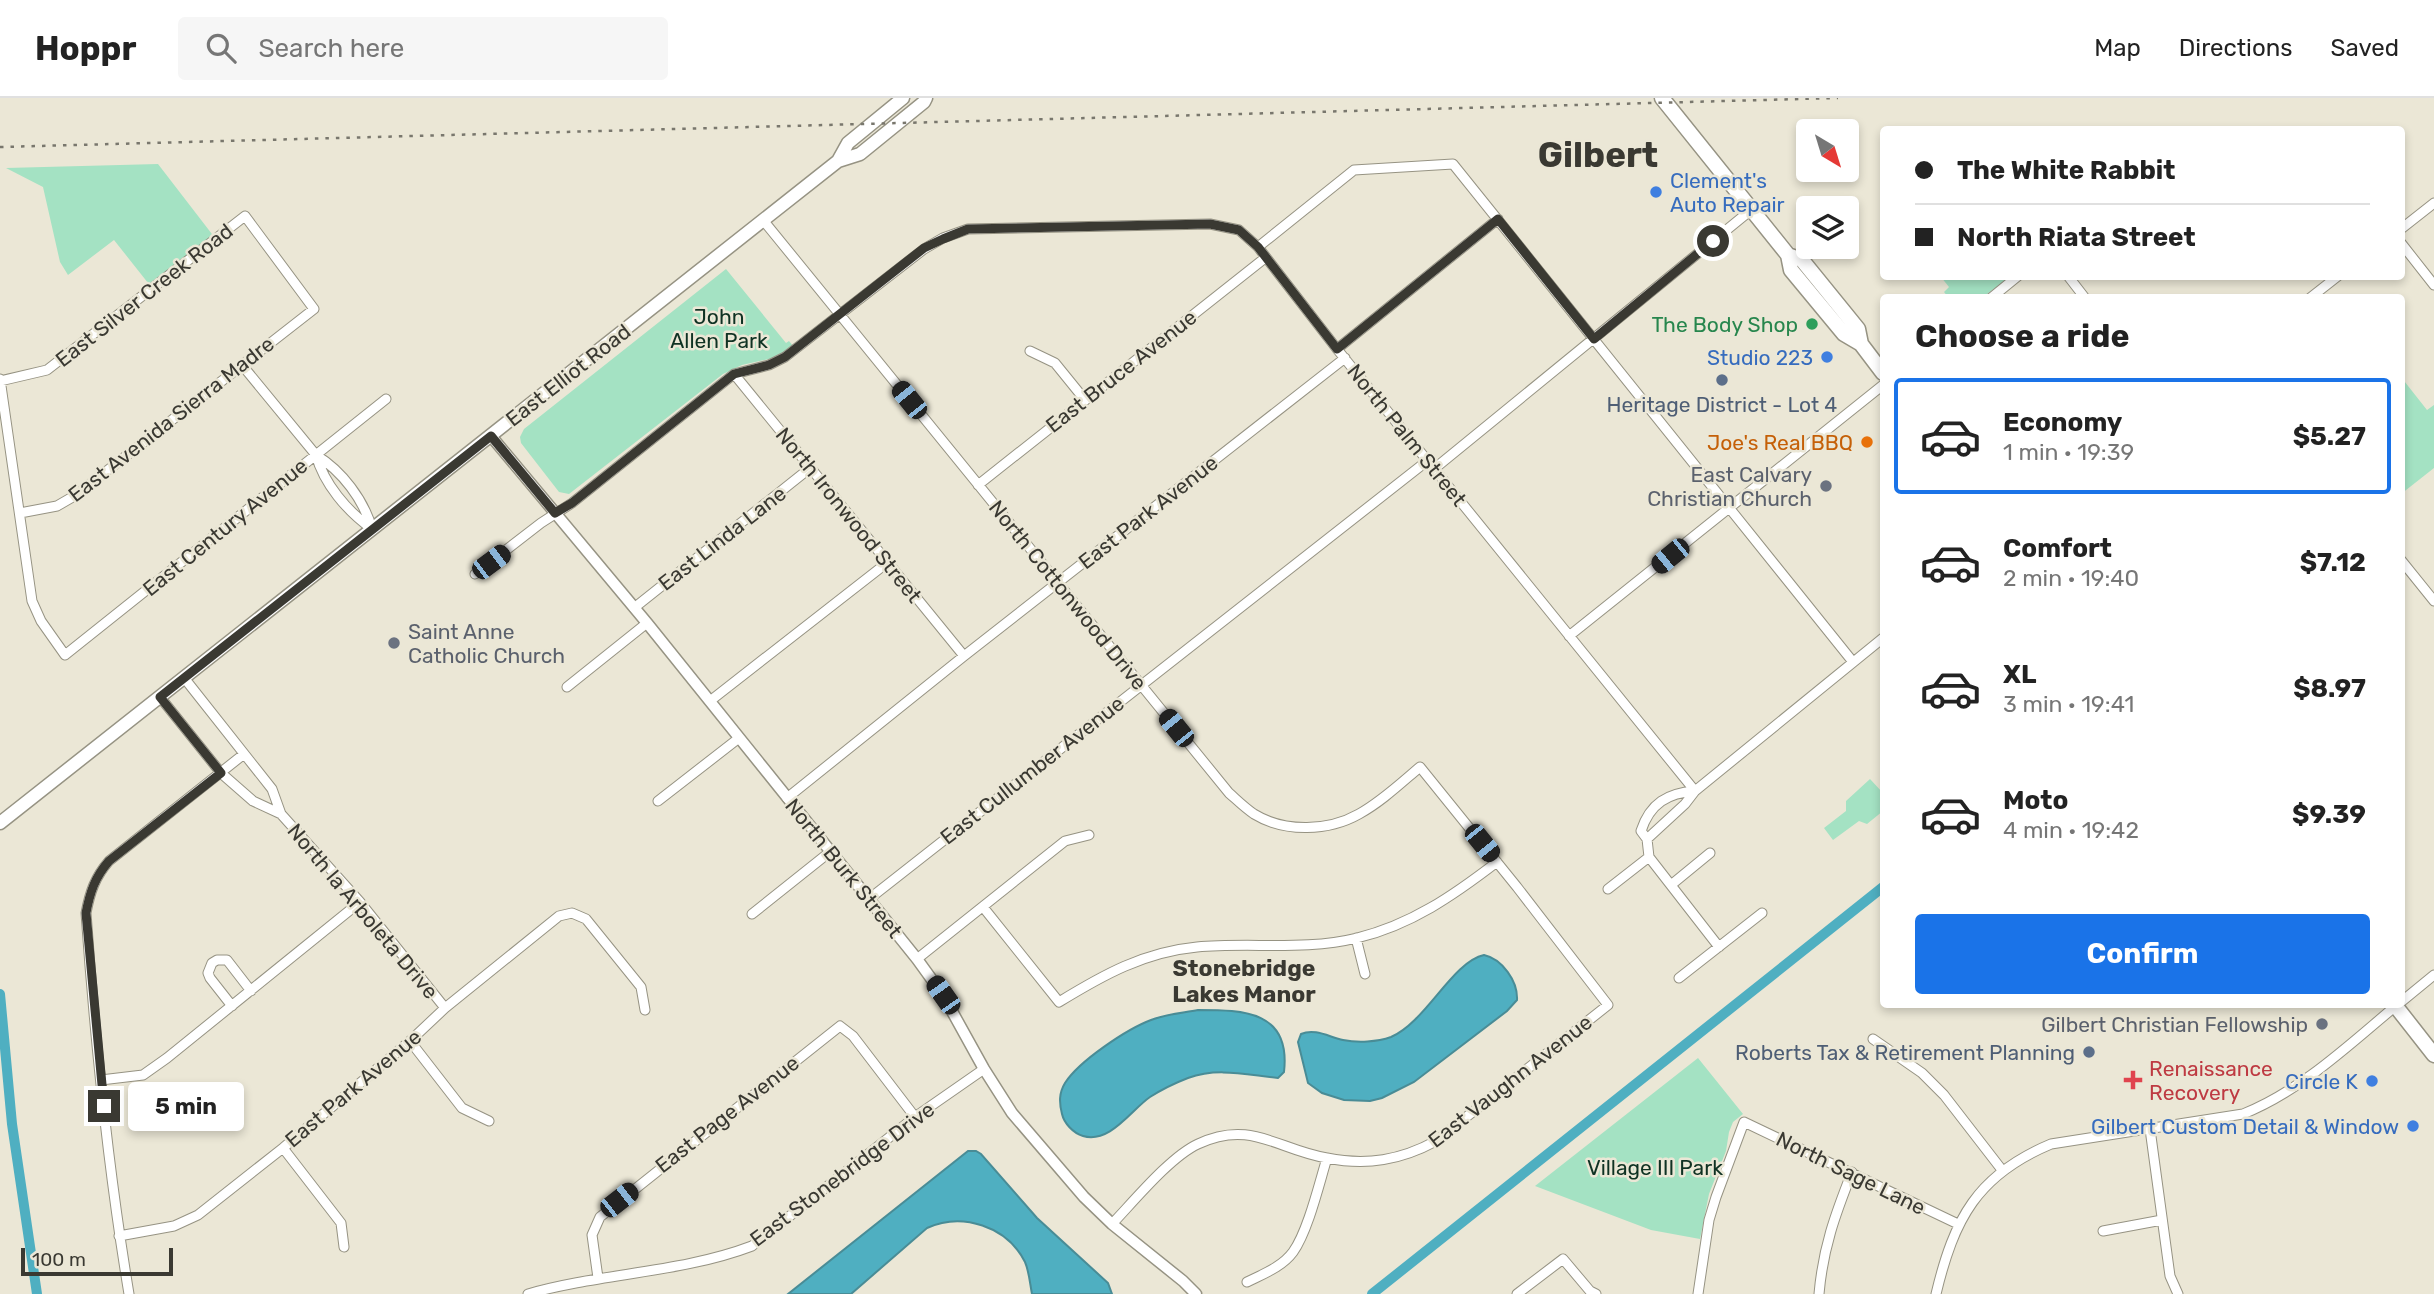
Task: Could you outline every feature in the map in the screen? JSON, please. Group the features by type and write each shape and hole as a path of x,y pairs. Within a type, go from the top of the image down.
{"main road":[{"name":"East Elliot Road","path":"838,161 848,143 904,98"},
{"name":"East Elliot Road","path":"0,823 838,161 860,154 926,98"},
{"path":"1662,98 1788,255 1802,260 1858,329 1861,344 1880,369"},
{"path":"2400,1008 2434,1055"}],"street":[{"path":"1258,247 1354,170 1453,164 1853,662"},
{"path":"2405,226 2434,203"},
{"path":"1434,470 1752,210"},
{"name":"East Silver Creek Road","path":"0,380 47,369 245,216 314,309"},
{"path":"1337,349 1498,219"},
{"name":"North Cottonwood Drive","path":"763,220 1229,793 1256,815 1285,825 1310,828 1337,825 1362,813 1420,768 1608,1005"},
{"name":"North Palm Street","path":"734,374 769,365 785,357 924,248 968,229 1210,224 1239,230 1258,247 1434,470 1695,791"},
{"path":"2405,248 2434,285"},
{"name":"East Bruce Avenue","path":"978,485 1265,258"},
{"path":"1997,294 2013,280"},
{"path":"2071,280 2082,294"},
{"path":"2314,294 2330,280"},
{"name":"East Avenida Sierra Madre","path":"20,513 57,506 76,495 314,309"},
{"path":"1030,351 1055,363 1085,400"},
{"name":"East Park Avenue","path":"787,798 1345,358"},
{"path":"242,365 316,455 321,473 355,517 372,529"},
{"path":"474,574 583,494 734,374"},
{"name":"North Ironwood Street","path":"734,374 964,656"},
{"path":"0,380 20,513"},
{"path":"1569,636 1880,387"},
{"name":"East Century Avenue","path":"20,513 32,601 41,621 65,654 386,400"},
{"name":"North Burk Street","path":"491,436 710,701 917,959 943,995 1012,1113 1065,1178 1112,1224 1196,1294"},
{"name":"East Cullumber Avenue","path":"869,899 1427,461"},
{"name":"East Linda Lane","path":"634,608 810,468"},
{"path":"710,701 888,562"},
{"path":"2405,564 2431,589 2434,601"},
{"path":"567,687 647,624"},
{"path":"1647,839 1685,804 1695,791 1880,640"},
{"name":"North la Arboleta Drive","path":"185,679 272,789 281,814 360,902 445,1008"},
{"name":"North la Arboleta Drive","path":"160,697 221,773 253,801 281,814"},
{"path":"658,801 739,738"},
{"path":"129,1294 119,1236 101,1080 86,913 96,876 109,861 244,754"},
{"path":"1695,791 1673,793 1645,820 1642,831 1647,839 1649,857 1719,947"},
{"path":"917,959 1065,841 1088,835"},
{"path":"752,914 831,851"},
{"path":"1671,885 1710,853"},
{"path":"1608,889 1649,857"},
{"path":"983,906 1059,1002 1121,966 1155,954 1196,947 1327,943 1356,939 1405,922 1432,908 1459,892 1497,862"},
{"path":"101,1080 143,1075 360,902"},
{"name":"East Park Avenue","path":"119,1236 187,1222 283,1148 445,1008 559,915 572,913 586,919 641,987 645,1010"},
{"path":"1679,978 1762,913"},
{"path":"1356,939 1365,974"},
{"path":"232,1006 208,974 212,963 227,960 251,991"},
{"path":"2405,998 2434,975"},
{"name":"East Vaughn Avenue","path":"1112,1224 1178,1157 1197,1144 1222,1136 1248,1133 1327,1158 1375,1162 1415,1153 1436,1141 1608,1005"},
{"path":"1936,1294 1958,1224 1976,1196 2002,1170 2025,1155 2051,1144 2243,1114 2266,1105 2322,1065 2392,1008"},
{"name":"East Page Avenue","path":"598,1279 592,1235 600,1217 840,1027 853,1036 915,1117"},
{"path":"1873,1039 1922,1073 1944,1095 2002,1170"},
{"path":"410,1041 462,1108 489,1121"},
{"name":"East Stonebridge Drive","path":"528,1294 724,1256 752,1246 915,1117 984,1069"},
{"name":"North Sage Lane","path":"1698,1294 1713,1209 1744,1122 1958,1224"},
{"path":"2150,1129 2170,1276 2178,1294"},
{"path":"283,1148 341,1223 344,1247"},
{"path":"1247,1282 1273,1270 1293,1252 1311,1211 1327,1158"},
{"path":"1819,1294 1821,1269 1830,1228 1852,1172"},
{"path":"2103,1231 2162,1220"},
{"path":"1517,1294 1563,1259 1590,1291 1596,1294"}],"green space":[{"path":"158,164 215,238 152,288 114,240 68,275 60,262 43,187 6,168"},
{"name":"John Allen Park","path":"726,269 786,343 789,341 794,347 778,357 742,365 723,374 569,494 559,492 521,443 520,437 524,429"},
{"path":"1943,280 2006,280 1987,294 1946,294 1944,292 1949,287"},
{"path":"2405,382 2427,410 2434,405 2434,468 2405,491"},
{"path":"1870,779 1880,790 1880,813 1867,824 1859,821 1833,840 1824,828 1846,811 1846,801"},
{"name":"Village III Park","path":"1698,1058 1743,1114 1733,1122 1729,1132 1726,1151 1709,1194 1700,1239 1651,1230 1535,1186"}],"water":[{"path":"1484,955 1497,961 1508,972 1515,986 1517,1000 1507,1011 1414,1082 1370,1101 1344,1100 1322,1093 1308,1083 1298,1042 1301,1034 1317,1032 1355,1042 1391,1037 1416,1019 1461,969"},
{"path":"1198,1010 1232,1011 1261,1018 1272,1026 1280,1037 1284,1052 1284,1072 1278,1078 1233,1073 1199,1075 1178,1082 1150,1097 1120,1124 1102,1135 1083,1136 1070,1127 1062,1114 1061,1094 1065,1083 1081,1065 1141,1024 1162,1016"},
{"path":"968,1151 981,1154 1037,1218 1108,1283 1112,1294 1032,1294 1025,1262 1007,1239 982,1226 955,1222 927,1228 851,1294 788,1294"}],"waterway":[{"path":"1372,1294 1880,889"},
{"path":"0,994 12,1124 37,1294"}],"railway":[{"path":"0,147 1838,98"}],"place":[{"name":"Clement's Auto Repair","path":"1656,192"},
{"name":"The Body Shop","path":"1812,324"},
{"name":"Studio 223","path":"1827,357"},
{"name":"Heritage District - Lot 4","path":"1722,380"},
{"name":"Joe's Real BBQ","path":"1867,442"},
{"name":"East Calvary Christian Church","path":"1826,486"},
{"name":"Saint Anne Catholic Church","path":"394,643"},
{"name":"Gilbert Christian Fellowship","path":"2322,1024"},
{"name":"Roberts Tax & Retirement Planning","path":"2089,1052"},
{"name":"Renaissance Recovery","path":"2133,1080"},
{"name":"Circle K","path":"2372,1081"},
{"name":"Gilbert Custom Detail & Window","path":"2413,1126"}],"district":[{"name":"Gilbert","path":"1598,155"},
{"name":"Stonebridge Lakes Manor","path":"1244,981"}],"route":[{"path":"104,1106 86,913 90,893 96,876 109,861 221,773 160,697 491,436 555,513 572,503 734,374 769,365 785,357 924,248 968,229 1210,224 1239,230 1258,247 1337,349 1498,219 1594,339 1713,241"}]}
